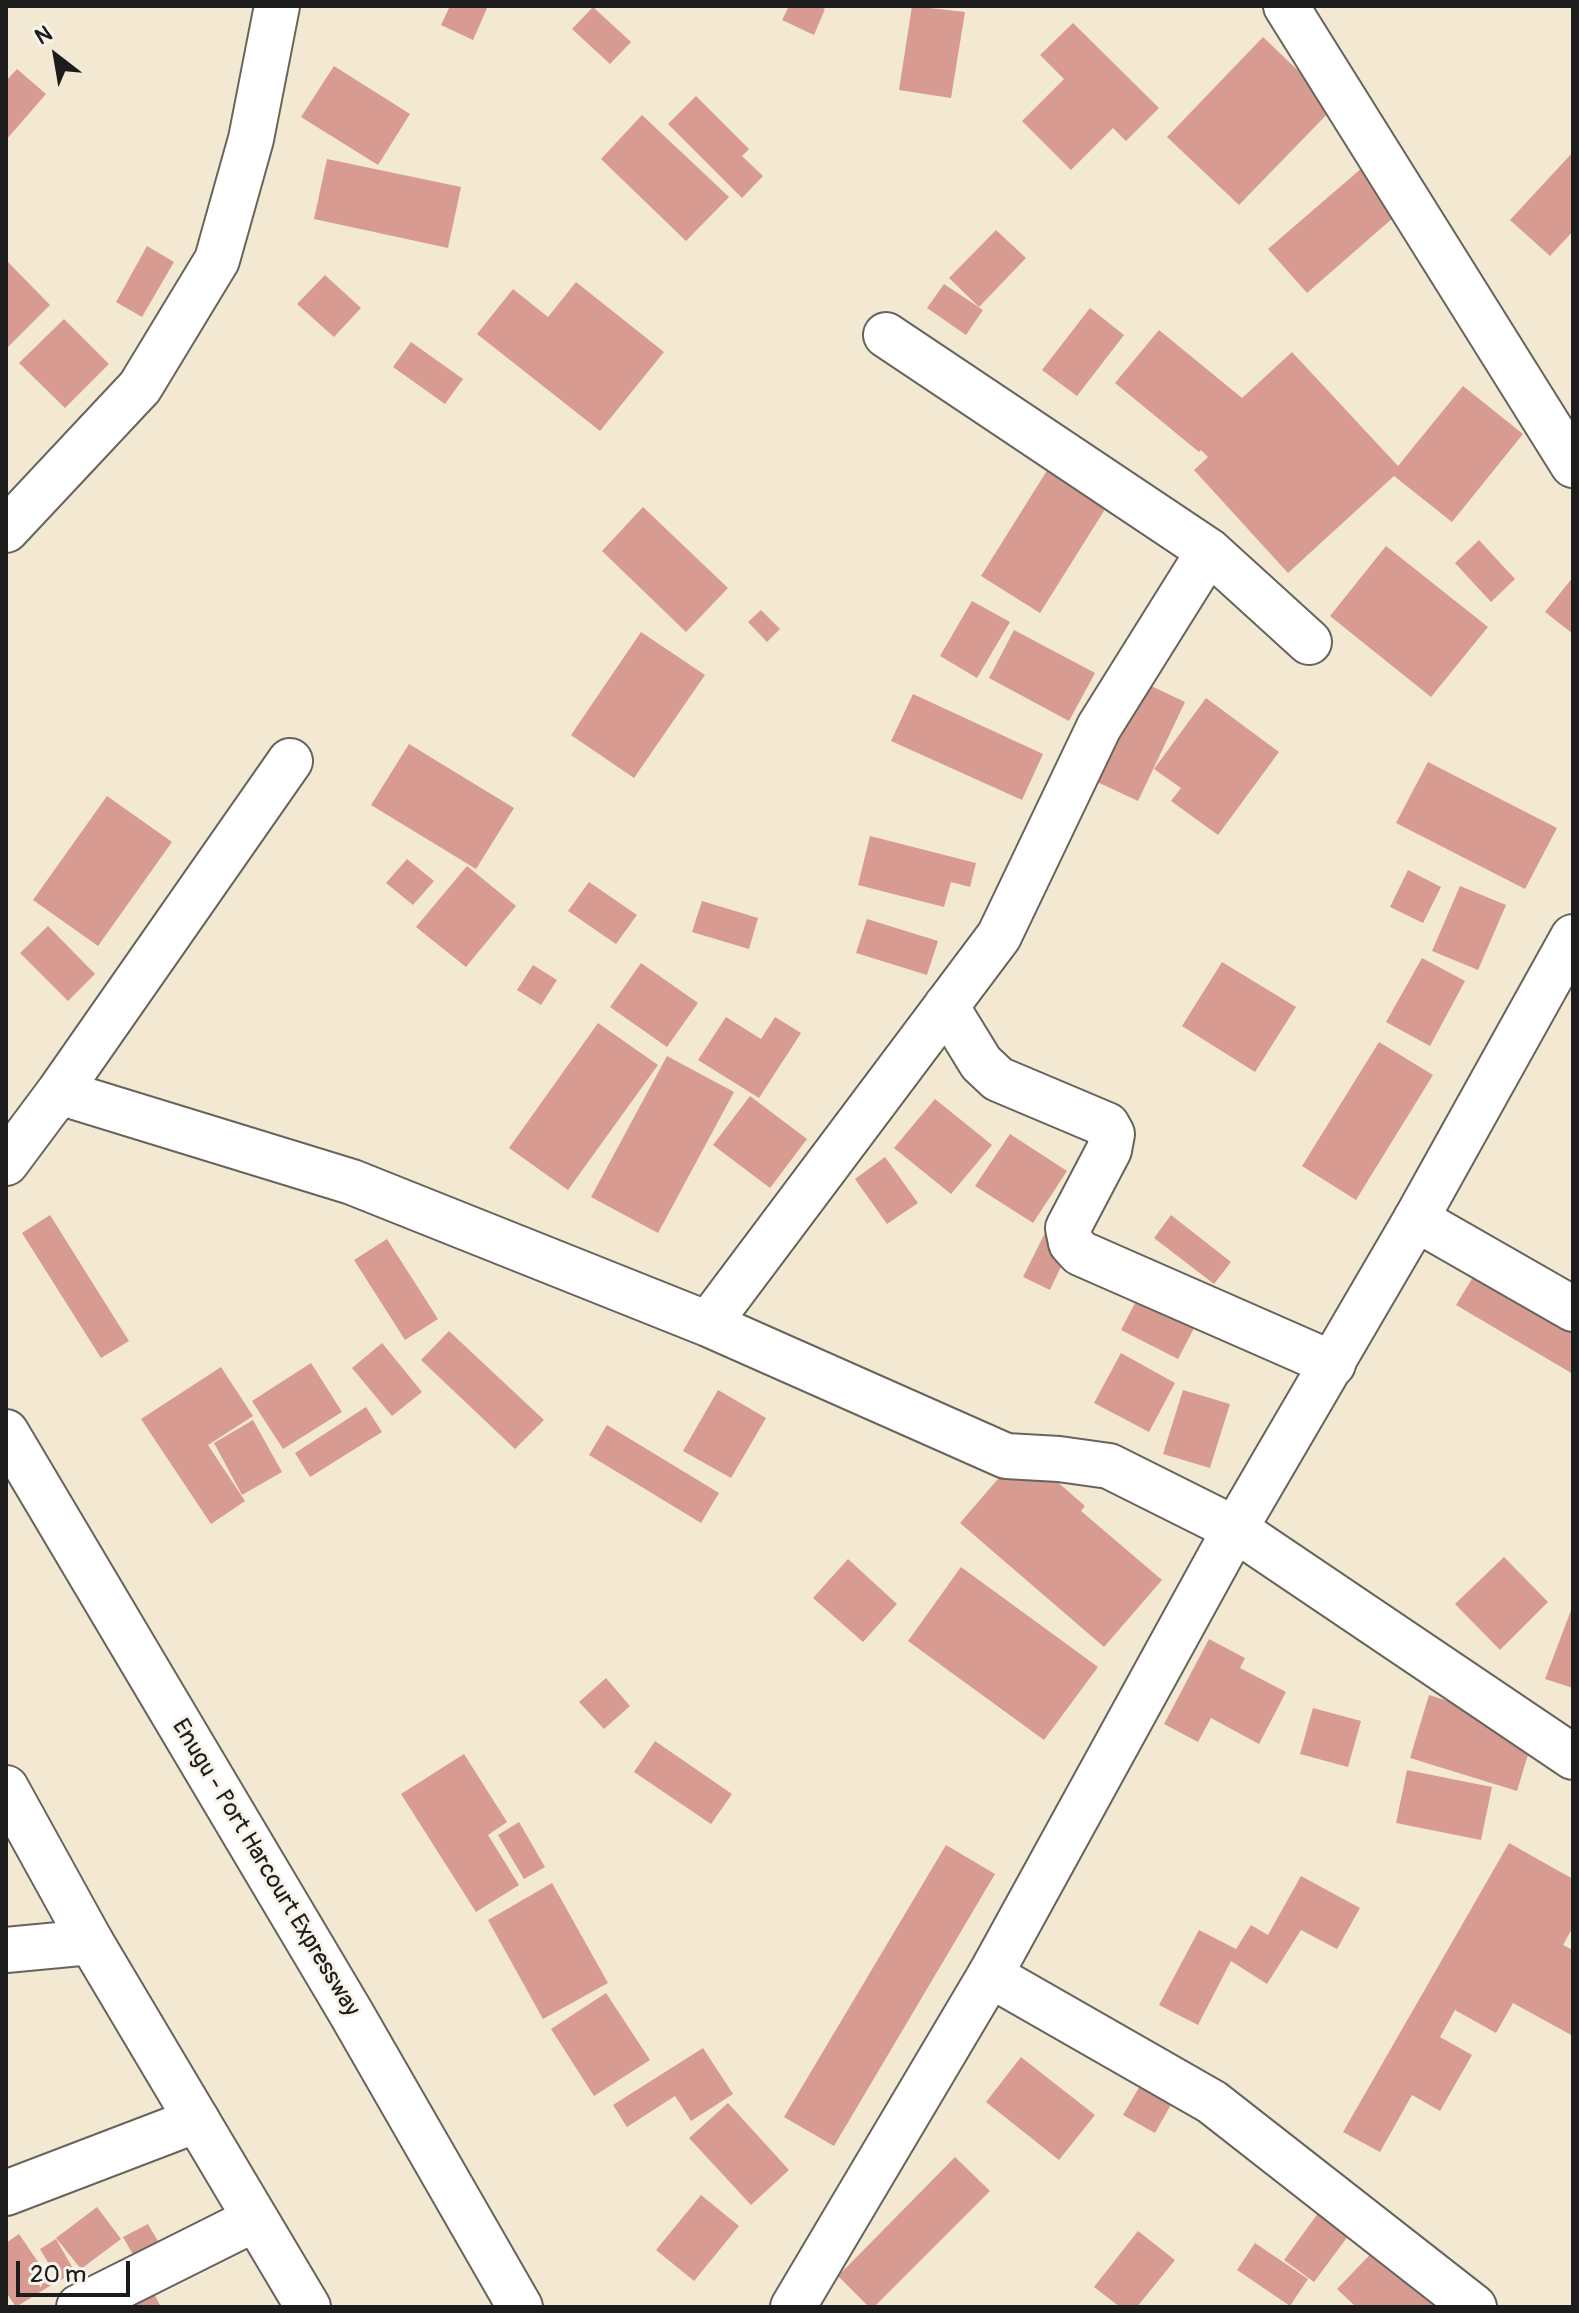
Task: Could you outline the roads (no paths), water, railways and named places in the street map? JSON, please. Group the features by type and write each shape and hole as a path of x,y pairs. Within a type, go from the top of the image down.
{"main road":[{"path":"6,530 140,387 217,260 251,139 277,6"},
{"path":"1286,6 1573,465"},
{"path":"886,335 1209,551 1309,642"},
{"path":"708,1324 999,936 1099,727 1209,551"},
{"path":"6,1163 290,761"},
{"path":"793,2307 990,1975 1235,1529 1416,1219 1573,937"},
{"path":"946,1006 981,1063 998,1079 1107,1125 1112,1134 1109,1150 1068,1228 1071,1243 1080,1253 1333,1364"},
{"path":"59,1092 352,1182 708,1324 1006,1456 1109,1466 1235,1529 1573,1757"},
{"path":"1416,1219 1573,1309"},
{"name":"Enugu - Port Harcourt Expressway","path":"6,1432 351,2013 520,2307"},
{"path":"6,1788 91,1942 308,2307"},
{"path":"6,1950 91,1942"},
{"path":"990,1975 1212,2102 1474,2307"},
{"path":"6,2193 197,2120"},
{"path":"79,2307 255,2219"}]}
